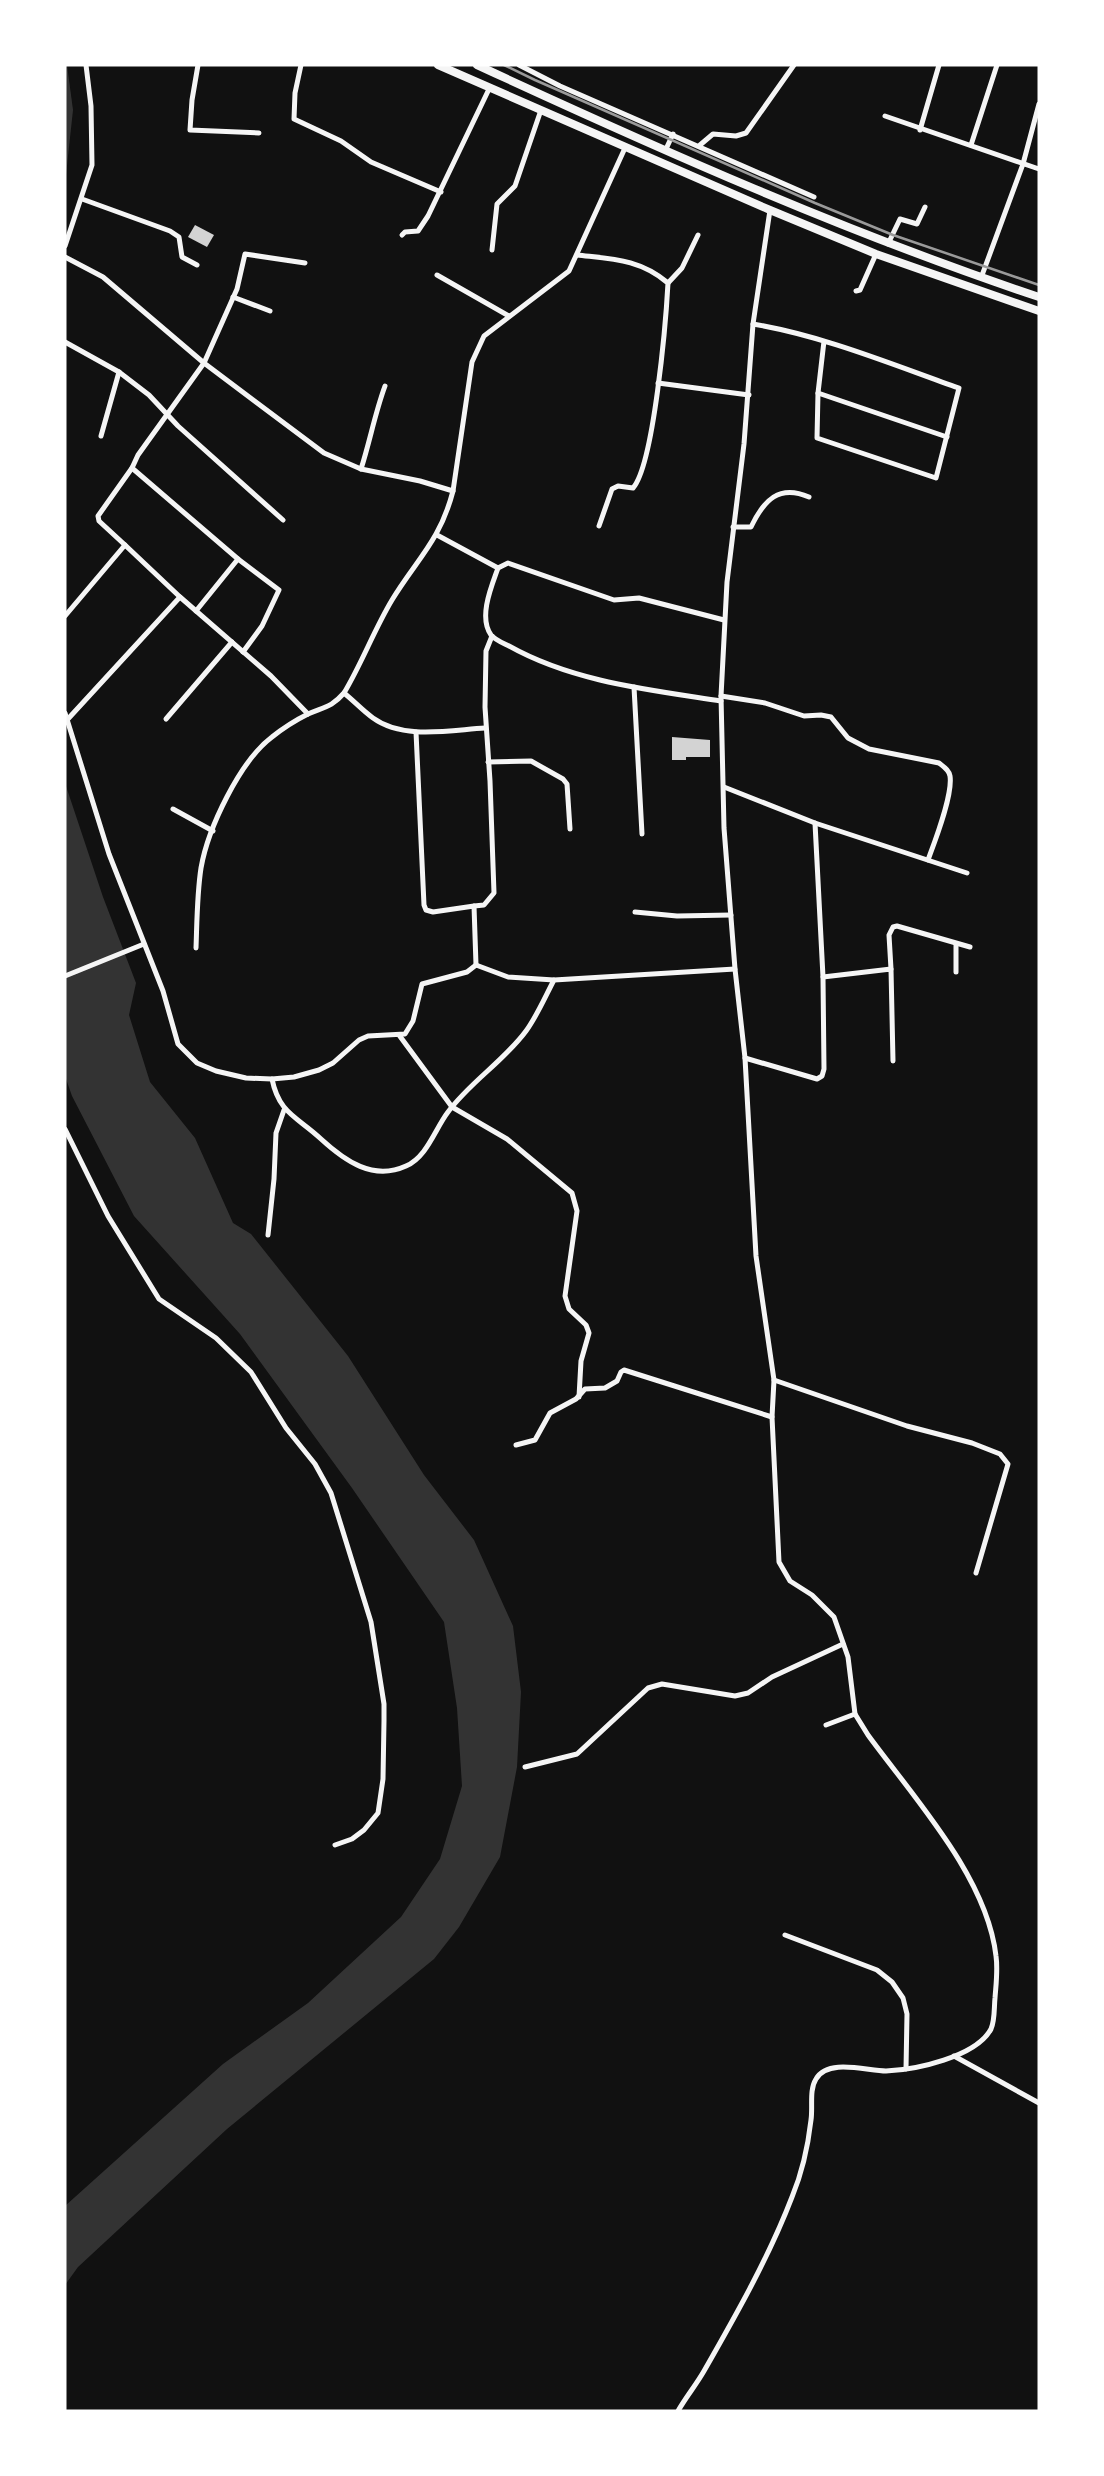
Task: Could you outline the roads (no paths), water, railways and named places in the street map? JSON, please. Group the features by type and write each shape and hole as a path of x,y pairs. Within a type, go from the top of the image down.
{"highway":[{"path":"438,65 625,148 876,254 1039,311"},
{"path":"477,65 888,244 1039,297"}],"street":[{"path":"65,246 92,165 91,106 86,65"},
{"path":"198,65 190,130 259,134"},
{"path":"301,65 295,93 295,120 341,141 371,162 441,192"},
{"path":"519,65 560,86 814,197"},
{"path":"700,145 713,134 736,136 746,133 794,65"},
{"path":"920,130 939,65"},
{"path":"971,145 996,65"},
{"path":"402,234 418,231 441,192 490,87"},
{"path":"981,278 1037,123 1039,104"},
{"path":"492,250 497,204 514,186 541,110"},
{"path":"885,116 1039,169"},
{"path":"666,149 673,134"},
{"path":"196,948 201,865 233,783 250,759 271,738 308,714 323,710 344,693 393,599 437,535 453,491 472,362 484,336 548,290 569,271 625,148"},
{"path":"82,199 170,231 179,237 182,257 197,265"},
{"path":"888,244 899,221 901,219 917,224 925,207"},
{"path":"678,2411 703,2374 759,2269 793,2197 805,2156 811,2118 812,2087 816,2079 826,2070 834,2068 887,2071 906,2068 954,2056 976,2045 992,2025 997,1972 996,1954 985,1908 955,1852 867,1735 855,1714 851,1671 834,1617 812,1595 790,1581 779,1562 772,1417 774,1380 756,1256 745,1058 724,828 721,698 724,620 733,527 749,395 753,324 769,210"},
{"path":"599,526 612,489 618,486 633,488 639,479 647,451 658,383 668,283 682,268 698,235"},
{"path":"305,263 245,254 233,297 204,363 98,516 99,521 180,597 271,676 308,714"},
{"path":"856,291 860,290 876,254"},
{"path":"577,255 625,260 649,268 668,283"},
{"path":"65,257 103,277 204,363 324,453 361,469 453,491"},
{"path":"437,275 509,316"},
{"path":"233,297 270,311"},
{"path":"753,324 792,331 824,341 959,388 935,480 818,440 818,393 824,341"},
{"path":"65,342 119,372 149,395 167,415 283,520"},
{"path":"101,436 119,372"},
{"path":"658,383 749,395"},
{"path":"361,469 370,439 373,416 385,386"},
{"path":"818,393 947,437"},
{"path":"132,468 238,559 279,590 262,626 243,652"},
{"path":"733,527 751,527 771,498 784,491 795,491 809,496"},
{"path":"437,535 498,568"},
{"path":"65,616 125,545"},
{"path":"196,611 238,559"},
{"path":"416,732 424,905 426,910 433,912 484,905 494,893 485,728 486,651 492,636 486,618 498,568 511,563 614,600 639,598 724,620"},
{"path":"67,720 180,597"},
{"path":"492,636 520,653 575,673 634,687 765,703 804,716 831,717 848,738 859,745 876,752 944,766 950,774 950,785 928,860"},
{"path":"166,719 232,642"},
{"path":"634,687 642,834"},
{"path":"344,693 384,724 416,732 485,728"},
{"path":"65,713 109,854 163,991 178,1044 197,1063 246,1078 294,1077 318,1070 333,1063 368,1036 405,1034 410,1030 422,984 467,972 476,965"},
{"path":"488,762 531,761 563,779 567,785 570,829"},
{"path":"724,786 815,823 967,873"},
{"path":"173,809 213,831"},
{"path":"745,1058 817,1079 822,1076 823,976 815,823"},
{"path":"474,906 476,965"},
{"path":"635,912 677,916 731,915"},
{"path":"893,1060 889,935 893,927 970,947"},
{"path":"65,976 144,944"},
{"path":"956,945 956,972"},
{"path":"476,965 508,977 554,979 735,969"},
{"path":"823,976 891,969"},
{"path":"272,1079 284,1110 308,1127 342,1158 359,1168 383,1171 398,1169 417,1160 452,1107 526,1032 554,979"},
{"path":"399,1035 452,1107 507,1139 576,1200 577,1210 565,1296 569,1309 586,1325 589,1333 581,1361 579,1397"},
{"path":"268,1235 276,1133 284,1110"},
{"path":"65,1129 108,1216 159,1298 175,1312 216,1338 251,1372 286,1428 315,1464 331,1493 370,1622 384,1704 383,1779 378,1813 352,1839 335,1845"},
{"path":"516,1445 535,1440 550,1413 579,1397 585,1389 612,1385 621,1372 629,1370 772,1417"},
{"path":"774,1380 907,1426 972,1443 1005,1457 1008,1464 976,1573"},
{"path":"525,1767 577,1754 648,1688 662,1684 735,1696 748,1693 772,1677 843,1644"},
{"path":"826,1726 855,1714"},
{"path":"785,1935 877,1970 891,1982 903,1998 907,2014 906,2068"},
{"path":"954,2056 1039,2104"}],"railway":[{"path":"504,65 815,203 893,235 1039,285"}]}
